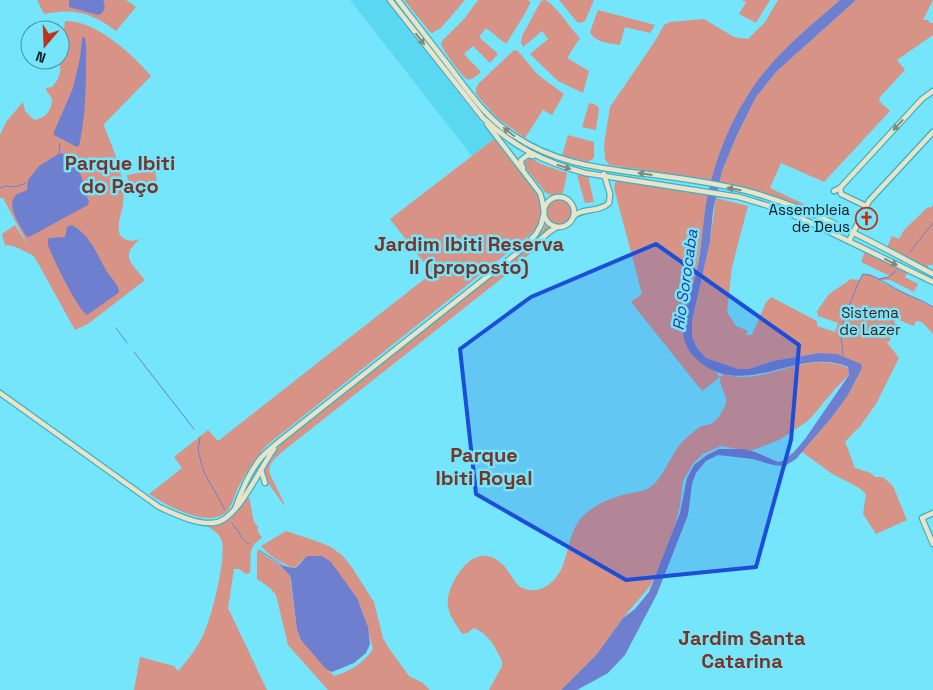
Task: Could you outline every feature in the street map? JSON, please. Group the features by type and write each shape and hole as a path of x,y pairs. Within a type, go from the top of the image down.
{"street":[{"path":"390,0 540,193 545,217 550,224 561,226"},
{"path":"398,0 482,108 512,135 551,156 568,162 741,190 778,200 852,233 933,274"},
{"path":"834,191 840,188 921,100 933,91"},
{"path":"483,118 514,144 536,156 563,167 605,176 739,197 776,208 933,282"},
{"path":"849,241 866,206 933,132"},
{"path":"536,156 524,156 521,162 522,166 545,196 553,198 562,197 569,201 573,208 573,216"},
{"path":"521,250 533,246 549,232 568,223 578,212 603,208 607,205 610,198 602,168"},
{"path":"608,187 619,178"},
{"path":"840,188 841,194 866,206"},
{"path":"235,510 242,491 255,466 261,459 281,440 521,250 539,231 547,203 553,198"},
{"path":"0,393 159,507 178,516 201,522 217,522 235,510 248,496 261,468 281,440"},
{"path":"261,468 265,483"},
{"path":"933,513 922,518 933,544"}],"highlighted area":[{"path":"656,244 799,345 791,440 756,567 626,580 476,494 460,349 531,297"}],"shaded area":[{"path":"69,0 103,0 104,9 98,15 69,7"},
{"path":"350,0 386,0 494,139 472,156"},
{"name":"Rio Sorocaba","path":"840,0 856,0 776,72 756,97 737,135 722,171 713,211 710,242 692,321 692,337 697,348 706,358 738,369 749,369 773,361 819,353 837,354 861,364 862,368 848,395 832,417 796,459 785,466 773,465 753,459 718,455 706,461 696,473 692,484 688,515 657,594 625,655 608,673 577,690 561,690 597,654 623,618 635,609 649,592 680,513 687,478 694,465 719,449 743,449 778,462 783,461 805,439 849,375 848,367 831,362 813,362 740,376 722,374 705,366 696,359 683,336 686,309 698,266 711,181 726,136 740,108 767,68 790,44"},
{"path":"83,37 85,38 86,49 84,116 79,146 77,147 54,135 54,132 73,88"},
{"path":"60,153 72,160 80,173 89,202 88,205 29,237 26,236 15,216 12,205 13,200 17,194 27,190 28,180 39,166"},
{"path":"72,225 79,229 89,240 119,292 87,315 72,294 48,245 49,238 65,237 67,227"},
{"path":"308,556 322,556 331,562 357,598 368,627 370,644 366,653 354,663 332,672 326,669 301,640 297,630 290,576 280,565 294,568"}],"green space":[{"path":"37,0 126,0 136,7 116,31 98,19 82,13 64,11 44,14"},
{"path":"404,0 465,0 441,28 432,33"},
{"path":"478,0 527,0 531,2 506,44 486,28 479,37 498,54 490,63 473,46 464,54 481,72 471,79 467,79 457,69 441,45 443,40 464,19"},
{"path":"545,0 580,38 567,58 589,71 583,93 558,81 530,54 548,39 542,31 523,47 521,43 522,36 541,1"},
{"path":"559,0 594,0 585,21 581,23 577,22"},
{"path":"742,0 770,0 756,23 739,14 746,2"},
{"path":"778,0 840,0 802,33 758,80 741,107 727,136 712,180 609,165 605,159 604,144 610,107 664,25 670,22 704,19 734,37 748,39 765,22"},
{"path":"856,0 933,0 923,20 933,23 933,35 897,60 905,70 879,98 880,102 890,111 824,182 781,163 770,188 808,206 806,210 763,194 719,183 737,135 756,97 776,72"},
{"path":"598,10 655,25 650,33 625,27 620,45 603,42 592,36 590,32"},
{"path":"70,21 89,26 101,32 124,49 151,76 104,126 112,145 123,184 123,204 119,224 120,235 127,240 133,241 141,238 130,250 129,255 132,264 145,280 88,324 75,330 34,256 16,247 5,246 2,234 15,225 29,247 3,198 0,198 0,135 6,122 23,102 25,111 34,120 45,115 51,107 52,99 46,88 52,87 57,81 60,70 70,70"},
{"path":"514,50 518,51 538,75 564,94 552,115 543,110 525,138 496,117 476,94 476,88 479,83"},
{"path":"589,103 599,108 596,130 582,127"},
{"path":"568,135 594,142 594,158 588,162 562,156"},
{"path":"494,139 539,196 541,216 535,230 266,446 244,477 229,509 221,515 212,518 189,514 177,510 149,494 182,468 174,457 208,430 218,441 432,273 390,219"},
{"path":"531,158 541,164 567,173 563,193 551,195 546,193 524,166 525,161"},
{"path":"155,170 158,191 129,192 127,175"},
{"path":"577,175 588,176 594,202 585,203"},
{"path":"617,181 708,195 696,275 683,329 708,368 715,371 720,377 702,391 631,302 642,294 614,188"},
{"name":"Sistema de Lazer","path":"716,198 748,206 732,267 727,312 736,326 748,331 746,335 752,335 766,302 771,297 817,321 817,326 835,332 838,323 818,316 817,311 829,294 851,279 859,280 863,274 870,274 878,279 890,276 861,262 865,251 907,273 905,277 918,284 914,292 890,280 878,280 933,307 933,334 922,322 916,321 914,326 896,319 894,323 897,324 889,342 886,341 899,358 876,404 859,428 845,442 855,468 871,473 875,477 883,477 893,486 907,520 876,534 863,514 866,494 859,488 831,473 802,452 848,395 862,368 819,353 773,361 749,369 738,369 706,358 697,348 692,337 692,321 710,242"},
{"path":"559,200 564,201 570,207 570,217 564,223 559,224 554,223 548,217 547,212 548,207 554,201"},
{"path":"933,205 933,265 928,265 928,268 887,247 892,236 899,239 904,230 928,207 930,208"},
{"path":"546,222 552,228 524,251 535,249 506,275 274,459 269,470 285,505 283,504 266,480 263,471 279,445 520,252 544,229"},
{"path":"816,362 832,363 848,368 849,375 808,421 779,440 750,451 721,446 703,454 693,464 683,481 680,506 674,529 650,586 623,618 597,654 561,690 489,690 502,666 502,661 484,634 474,628 462,634 449,610 449,593 462,568 476,557 492,557 508,570 515,581 523,588 538,590 545,587 560,572 572,533 583,516 594,507 606,501 649,488 658,480 682,442 700,427 711,424 717,419 726,402 720,377 724,374 739,377 754,376"},
{"path":"249,497 254,522 259,528 257,530 262,538 252,549 250,573 246,574 239,569 234,569 228,608 267,690 134,690 140,657 174,666 178,671 199,643 214,601 223,550 220,537 206,526 222,523 227,520"},
{"path":"286,531 331,547 343,556 374,602 383,638 388,647 409,676 423,683 430,690 328,690 288,645 276,595 257,579 257,550 280,565 290,576 297,630 301,640 334,676 356,666 373,649 369,632 357,599 343,581 303,559 299,565 293,568 276,559 261,546"}],"waterway":[{"path":"59,153 60,144"},
{"path":"0,188 5,186 16,187 26,183"},
{"path":"909,253 933,223"},
{"path":"879,279 889,277 896,271"},
{"path":"843,355 841,328 863,274 877,278 933,307"},
{"path":"116,328 127,343"},
{"path":"134,352 194,429"},
{"path":"200,437 198,451 204,472 225,510"},
{"path":"232,523 243,539 249,544"},
{"path":"259,550 282,565"}],"place":[{"name":"Assembleia de Deus","path":"866,218"}],"district":[{"name":"Parque Ibiti do Paço","path":"120,174"},
{"name":"Jardim Ibiti Reserva II (proposto)","path":"469,256"},
{"name":"Parque Ibiti Royal","path":"484,466"},
{"name":"Jardim Santa Catarina","path":"742,650"}]}
